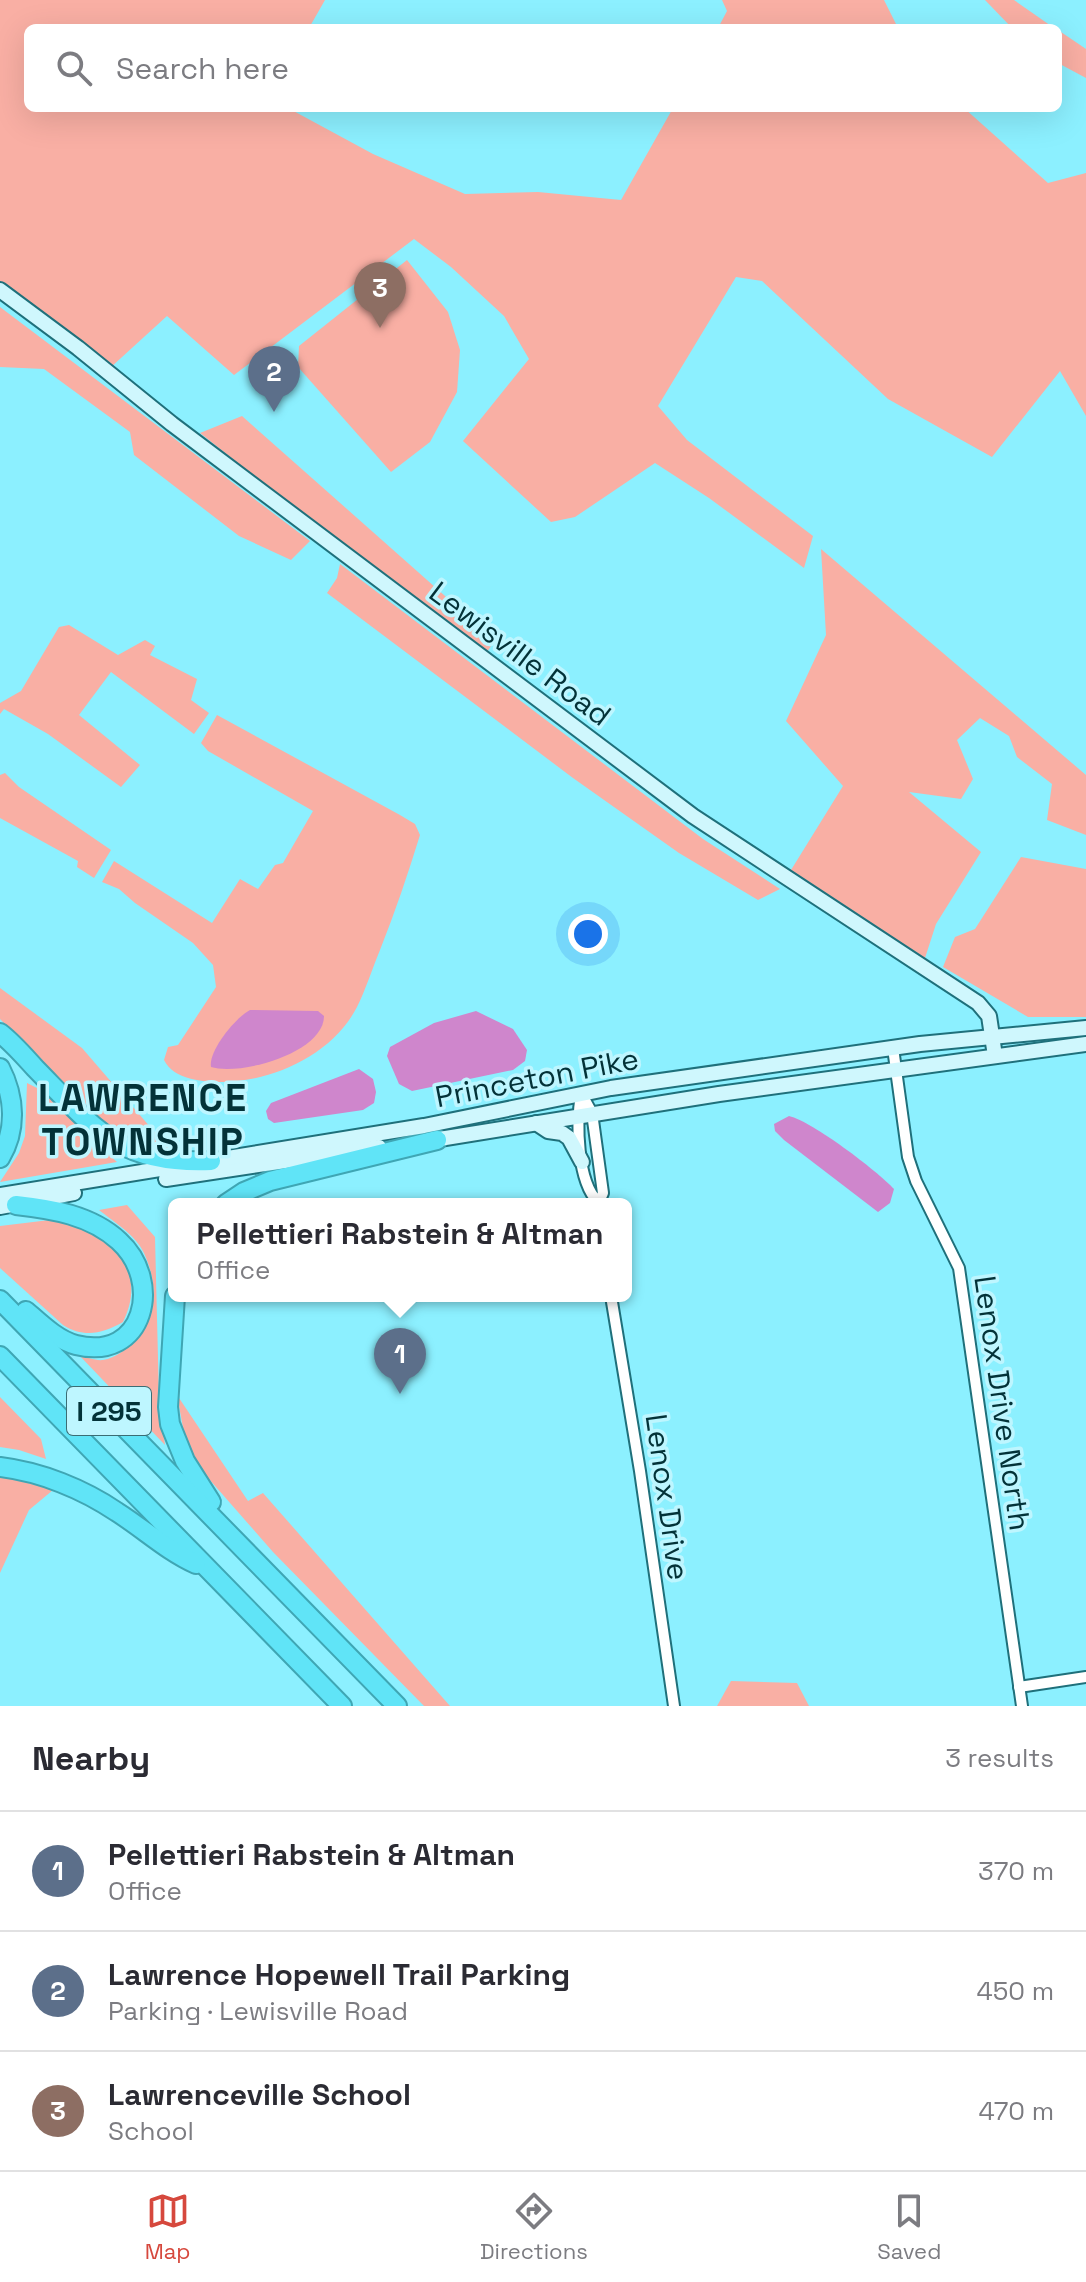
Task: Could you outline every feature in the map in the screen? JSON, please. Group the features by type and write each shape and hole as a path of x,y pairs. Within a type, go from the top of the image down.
{"highway":[{"path":"0,1033 91,1125 117,1144 165,1160 211,1161"},
{"path":"0,1068 9,1090 12,1120 8,1142 0,1158"},
{"path":"235,1198 270,1181 437,1140"},
{"path":"0,1292 7,1294 60,1338 85,1347 99,1347 120,1340 136,1324 144,1305 140,1270 117,1238 73,1215 5,1202"},
{"name":"I 295","path":"0,1300 397,1706"},
{"path":"174,1302 167,1391 170,1424 185,1461 207,1495 219,1522"},
{"name":"I 295","path":"0,1356 342,1706"},
{"path":"0,1467 32,1473 79,1491 118,1512 182,1558 209,1570"}],"main road":[{"name":"Lewisville Road","path":"0,290 172,424 669,798 746,852 978,1003 989,1016 995,1056"},
{"name":"Princeton Pike","path":"5,1202 211,1161 424,1126 581,1093 993,1035 1086,1028"},
{"name":"Princeton Pike","path":"5,1202 437,1140 585,1114 1086,1044"},
{"path":"536,1123 569,1138 582,1162"}],"street":[{"name":"Lenox Drive North","path":"893,1048 908,1157 961,1278 1022,1706"},
{"path":"581,1093 603,1193 600,1198"},
{"path":"585,1114 582,1162 587,1192 593,1198"},
{"name":"Lenox Drive","path":"612,1302 674,1706"},
{"path":"1019,1687 1086,1677"}],"shaded area":[{"path":"0,0 325,0 311,24 24,24 24,112 295,112 373,154 465,194 538,192 621,200 671,112 968,112 1048,183 1086,173 1086,416 1060,371 992,457 888,399 762,281 736,277 658,406 687,440 813,536 804,568 709,498 655,463 575,517 551,522 463,441 529,359 504,316 451,267 414,239 234,375 167,316 110,368 0,289"},
{"path":"722,0 884,0 896,24 720,24 727,11"},
{"path":"985,0 1014,0 1048,24 1008,24"},
{"path":"1062,33 1086,49 1086,78 1062,65"},
{"path":"407,260 448,312 460,350 457,392 430,442 391,472 298,367 299,346"},
{"path":"0,307 310,541 291,560 239,536 134,455 130,432 44,369 0,367"},
{"path":"242,416 453,603 501,631 483,658 200,433"},
{"path":"821,549 1086,775 1086,835 1047,820 1052,784 1017,757 1009,736 980,718 957,740 973,779 961,799 909,792 981,852 936,924 925,958 791,870 843,786 786,721 826,635"},
{"path":"340,564 703,839 780,889 758,900 679,853 573,778 327,593 337,578"},
{"path":"69,625 118,655 145,640 155,646 150,655 197,679 191,700 209,713 194,734 111,672 79,715 140,765 121,787 48,734 4,709 0,714 0,703 21,691 59,627"},
{"path":"217,715 400,815 415,824 420,835 366,986 346,1024 318,1051 300,1062 262,1076 224,1082 182,1076 164,1060 168,1047 178,1045 216,987 213,965 193,943 119,889 102,882 114,861 212,923 240,879 258,889 275,865 283,863 313,811 208,751 201,743"},
{"path":"5,773 19,787 111,850 94,878 77,867 78,861 0,818 0,775"},
{"path":"1021,857 1086,869 1086,1017 1028,1017 943,967 955,937 975,929"},
{"path":"0,988 82,1048 170,1150 134,1141 97,1118 0,1019"},
{"path":"250,1010 318,1011 324,1016 320,1029 296,1051 259,1065 224,1069 211,1067 214,1052 224,1035"},
{"path":"476,1011 513,1029 527,1050 525,1061 513,1070 412,1091 399,1084 387,1056 390,1047 434,1023"},
{"path":"359,1069 373,1079 376,1092 374,1103 363,1110 274,1123 268,1119 266,1111 271,1103"},
{"path":"27,1083 51,1095 86,1134 117,1162 0,1182 19,1153 25,1136"},
{"path":"789,1116 828,1137 885,1181 894,1189 890,1203 878,1212 784,1140 775,1131 774,1124"},
{"path":"127,1205 155,1237 159,1398 165,1445 79,1355 100,1360 116,1355 143,1331 152,1310 152,1276 144,1253 130,1235 99,1210"},
{"path":"58,1219 93,1234 119,1256 127,1269 131,1285 130,1302 123,1322 93,1333 71,1329 0,1268 0,1226"},
{"path":"177,1395 248,1501 263,1493 450,1706 424,1706 273,1552 188,1455"},
{"path":"0,1397 41,1439 46,1459 0,1447"},
{"path":"0,1475 53,1490 29,1510 0,1573"},
{"path":"731,1681 797,1683 809,1706 717,1706"}],"place":[{"name":"Lawrenceville School","path":"380,328"},
{"name":"Lawrence Hopewell Trail Parking","path":"274,412"},
{"name":"Pellettieri Rabstein & Altman","path":"400,1394"}],"district":[{"name":"LAWRENCE TOWNSHIP","path":"143,1120"}]}
